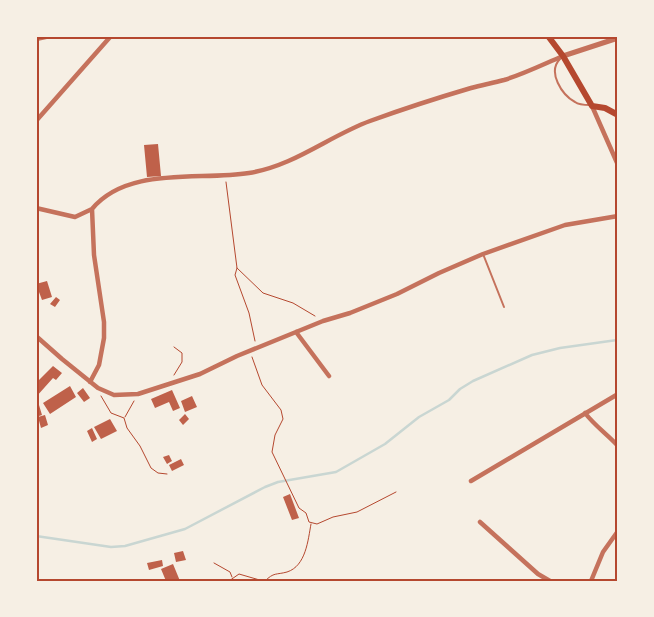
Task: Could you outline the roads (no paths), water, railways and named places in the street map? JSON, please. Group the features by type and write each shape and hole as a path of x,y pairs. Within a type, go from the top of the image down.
{"main road":[{"path":"548,36 563,56 592,106 605,108 618,115"}],"street":[{"path":"36,39 50,36"},
{"path":"36,121 112,36"},
{"path":"36,208 75,217 92,209 107,194 128,184 154,180 251,173 281,165 368,122 472,88 506,80 563,56 618,38"},
{"path":"592,106 618,165"},
{"path":"90,382 99,365 104,338 104,322 94,255 92,209"},
{"path":"36,336 98,388 114,395 138,394 200,374 323,321 350,313 397,294 439,272 483,254 565,225 618,216"},
{"path":"296,332 329,376"},
{"path":"471,482 618,394"},
{"path":"585,413 594,425 607,434 618,446"},
{"path":"480,522 538,574 550,581"},
{"path":"591,581 604,552 618,531"}],"lane":[{"path":"563,56 556,62 555,73 562,90 577,103 592,106"},
{"path":"483,254 504,307"}],"waterway":[{"path":"36,536 111,547 125,546 185,529 278,482 336,472 385,444 419,417 449,400 460,389 473,381 532,355 560,348 617,340"}]}
